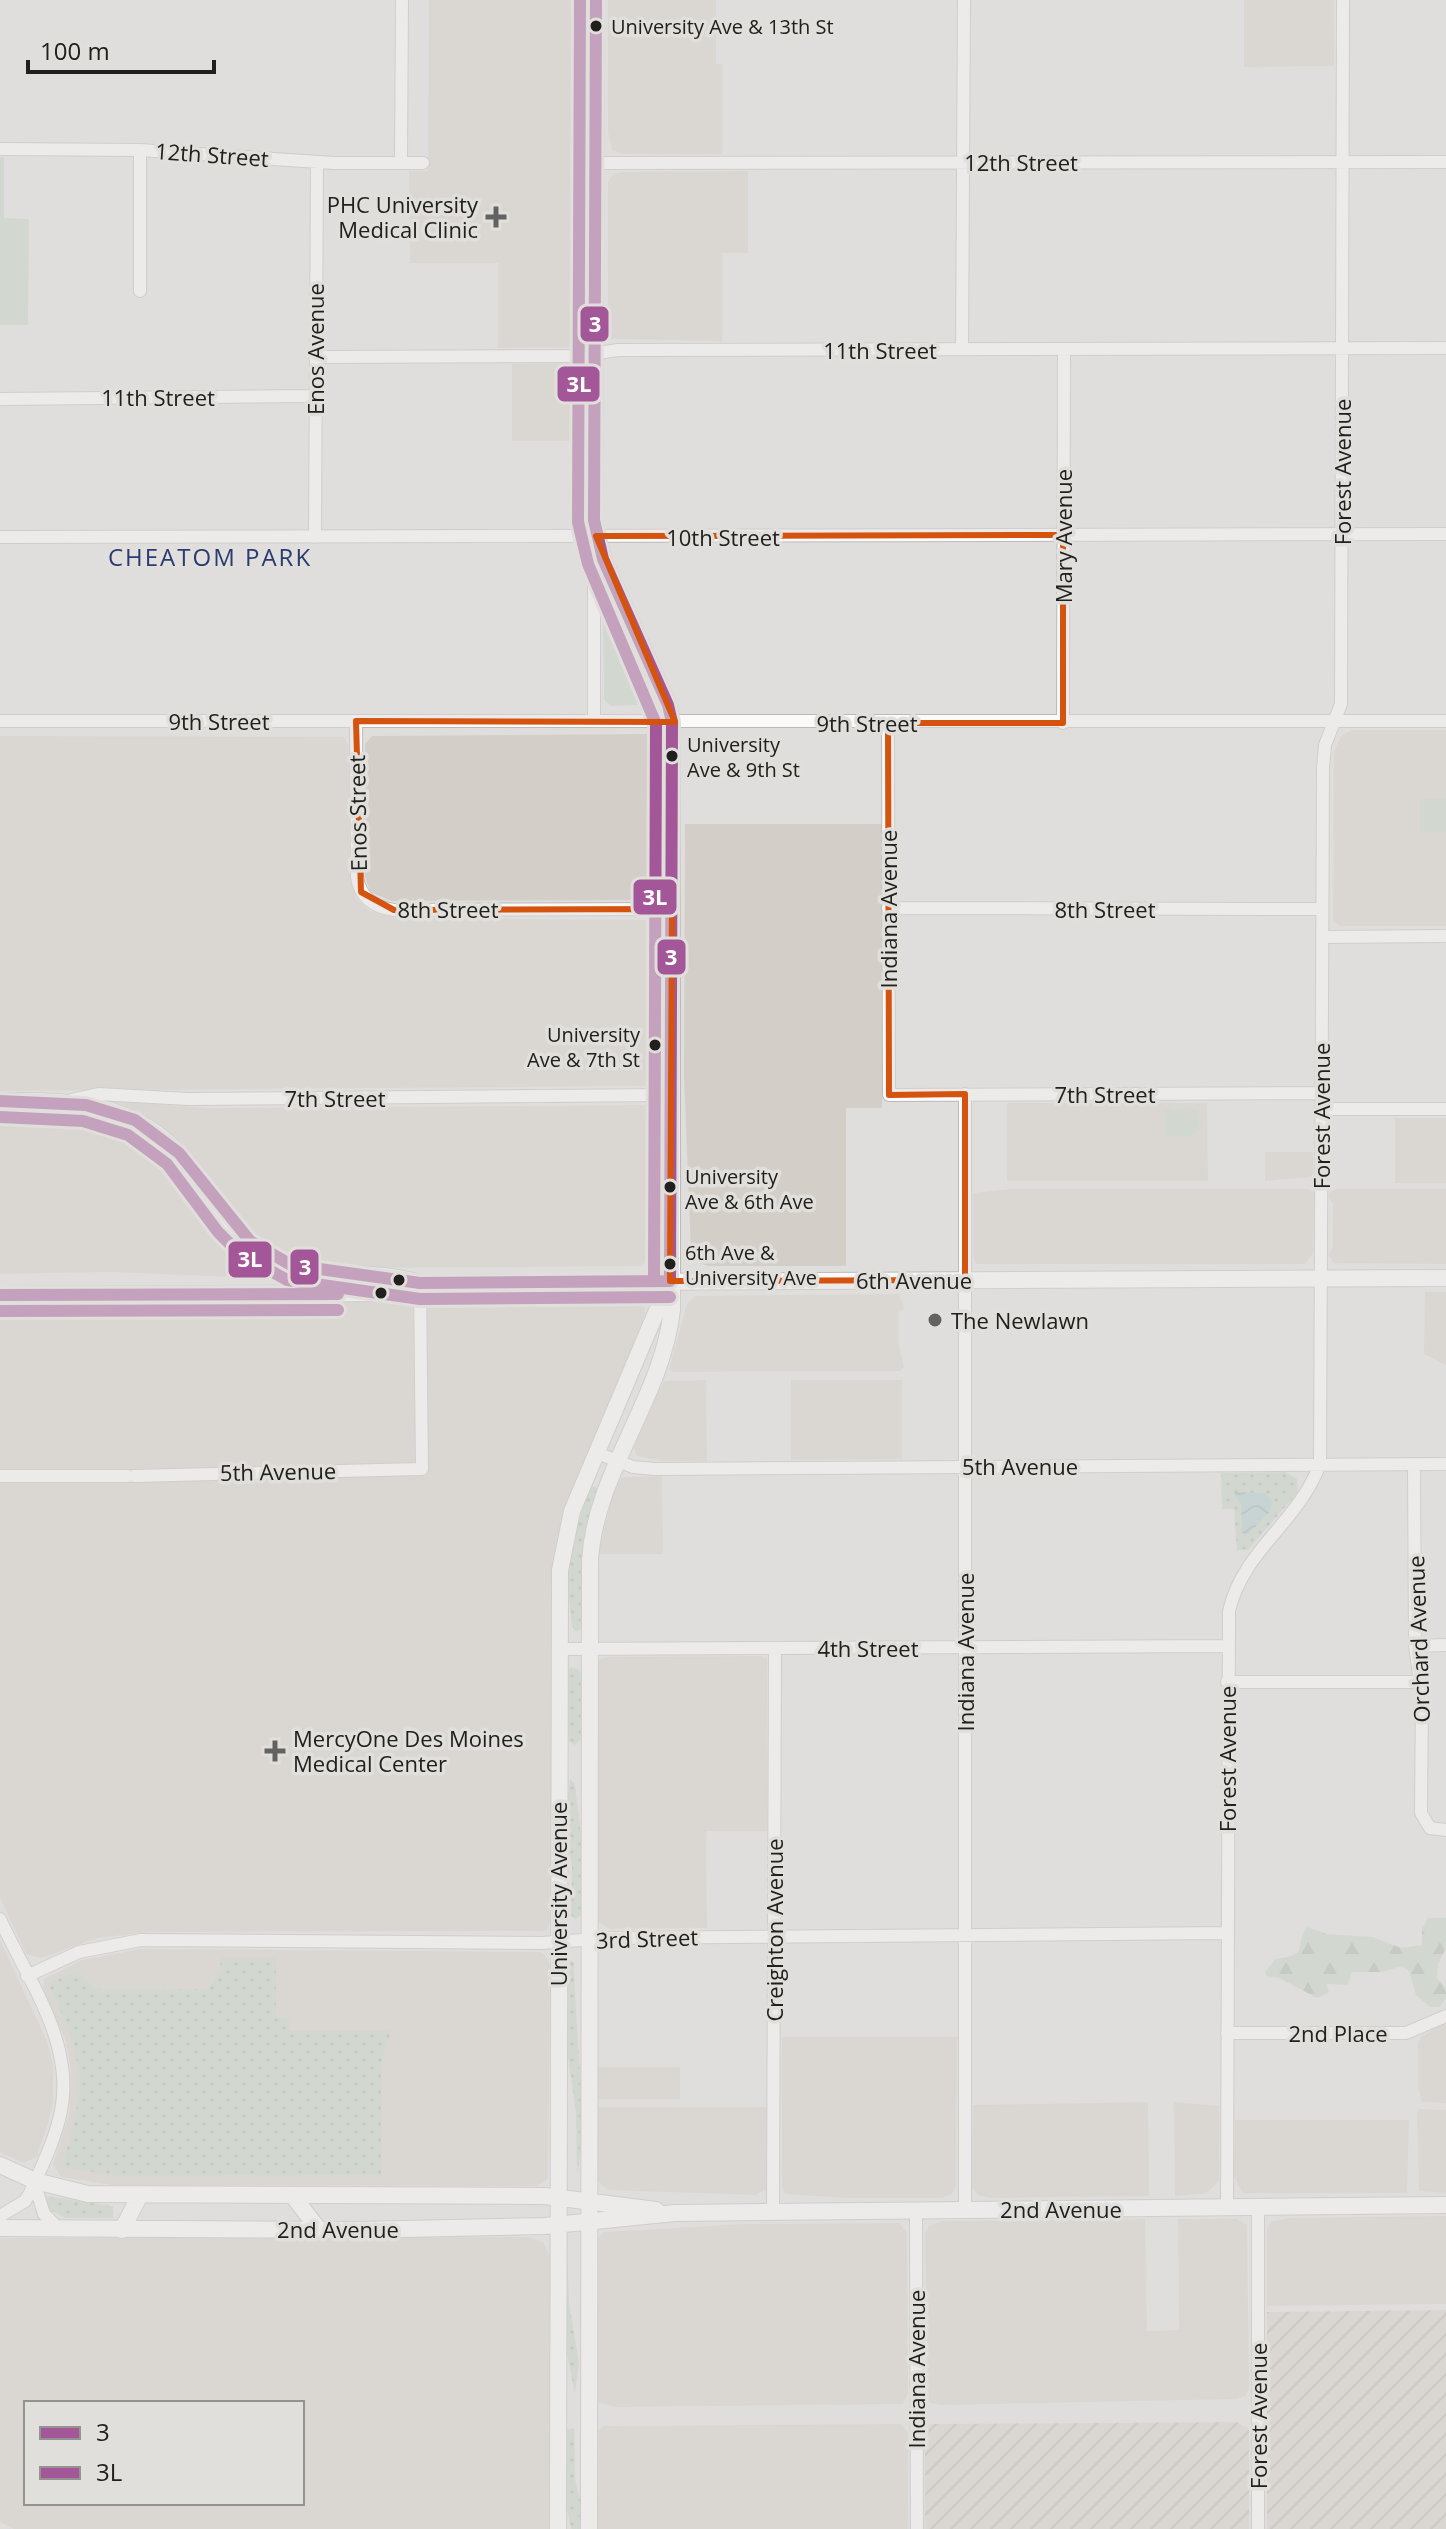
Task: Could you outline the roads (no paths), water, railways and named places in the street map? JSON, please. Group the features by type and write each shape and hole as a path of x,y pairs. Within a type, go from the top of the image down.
{"main road":[{"name":"University Avenue","path":"589,2529 588,1650 591,1541 600,1502 666,1339 672,1310 672,722 596,536 596,0"},
{"name":"7th Street","path":"0,1101 71,1100"},
{"path":"71,1100 132,1119 160,1137 186,1161 236,1229 272,1256 319,1272 388,1275 420,1283"},
{"name":"6th Avenue","path":"0,1295 388,1293 420,1283 1446,1278"},
{"name":"University Avenue","path":"558,2529 558,1649 563,1548 572,1511 670,1281"},
{"path":"0,2165 35,2181"},
{"name":"2nd Avenue","path":"35,2181 88,2194 557,2197 675,2213"},
{"path":"122,2230 140,2195"},
{"path":"293,2196 319,2230"},
{"name":"2nd Avenue","path":"0,2228 319,2230 557,2226 675,2213 1446,2205"}],"street":[{"path":"401,163 402,0"},
{"path":"962,349 964,0"},
{"name":"Forest Avenue","path":"1227,2207 1229,1611 1240,1577 1258,1551 1298,1509 1320,1464 1323,769 1325,745 1341,704 1343,0"},
{"name":"12th Street","path":"0,149 140,150 317,162 423,163"},
{"path":"140,150 140,291"},
{"name":"Enos Avenue","path":"315,537 317,162"},
{"name":"12th Street","path":"596,163 1446,162"},
{"name":"11th Street","path":"315,357 962,349 1446,348"},
{"name":"Mary Avenue","path":"1063,723 1064,349"},
{"name":"11th Street","path":"0,399 315,396"},
{"name":"10th Street","path":"0,537 1446,534"},
{"path":"594,588 594,720"},
{"name":"9th Street","path":"0,721 1446,721"},
{"name":"Enos Street","path":"356,721 357,877 361,892 370,901"},
{"name":"Indiana Avenue","path":"888,723 889,1095"},
{"name":"8th Street","path":"370,901 394,910 672,909"},
{"name":"8th Street","path":"888,908 1322,909"},
{"path":"1322,937 1446,936"},
{"name":"7th Street","path":"889,1095 1321,1093"},
{"name":"7th Street","path":"71,1100 98,1094 188,1099 671,1095"},
{"name":"Indiana Avenue","path":"965,1094 965,2209"},
{"path":"1321,1109 1446,1109"},
{"name":"5th Avenue","path":"0,1476 422,1469 420,1283"},
{"name":"5th Avenue","path":"597,1453 615,1461 655,1469 1446,1464"},
{"name":"Orchard Avenue","path":"1414,1464 1415,1646 1417,1682 1422,1695 1421,1813 1430,1828 1446,1830"},
{"path":"1415,1646 1446,1645"},
{"name":"4th Street","path":"558,1649 1227,1646"},
{"name":"Creighton Avenue","path":"773,2212 775,1649"},
{"path":"1227,1682 1417,1682"},
{"path":"0,1919 52,2029 63,2068 61,2112 35,2181 25,2201 0,2216"},
{"name":"3rd Street","path":"27,1976 79,1952 141,1940 558,1942 774,1936 1226,1933"},
{"name":"2nd Place","path":"1227,2033 1406,2033 1446,2016"},
{"path":"35,2181 44,2214 59,2229"},
{"name":"Forest Avenue","path":"1258,2207 1258,2529"},
{"name":"Indiana Avenue","path":"916,2210 917,2529"}],"water":[{"path":"1235,1492 1265,1493 1273,1502 1269,1513 1248,1534 1242,1533 1241,1504"}],"place":[{"name":"University Ave & 13th St","path":"596,26"},
{"name":"PHC University Medical Clinic","path":"496,217"},
{"name":"University Ave & 9th St","path":"672,756"},
{"name":"University Ave & 7th St","path":"655,1045"},
{"name":"University Ave & 6th Ave","path":"670,1187"},
{"name":"6th Ave & University Ave","path":"670,1264"},
{"name":"The Newlawn","path":"935,1320"},
{"name":"MercyOne Des Moines Medical Center","path":"275,1751"}],"district":[{"name":"CHEATOM PARK","path":"210,556"}]}
